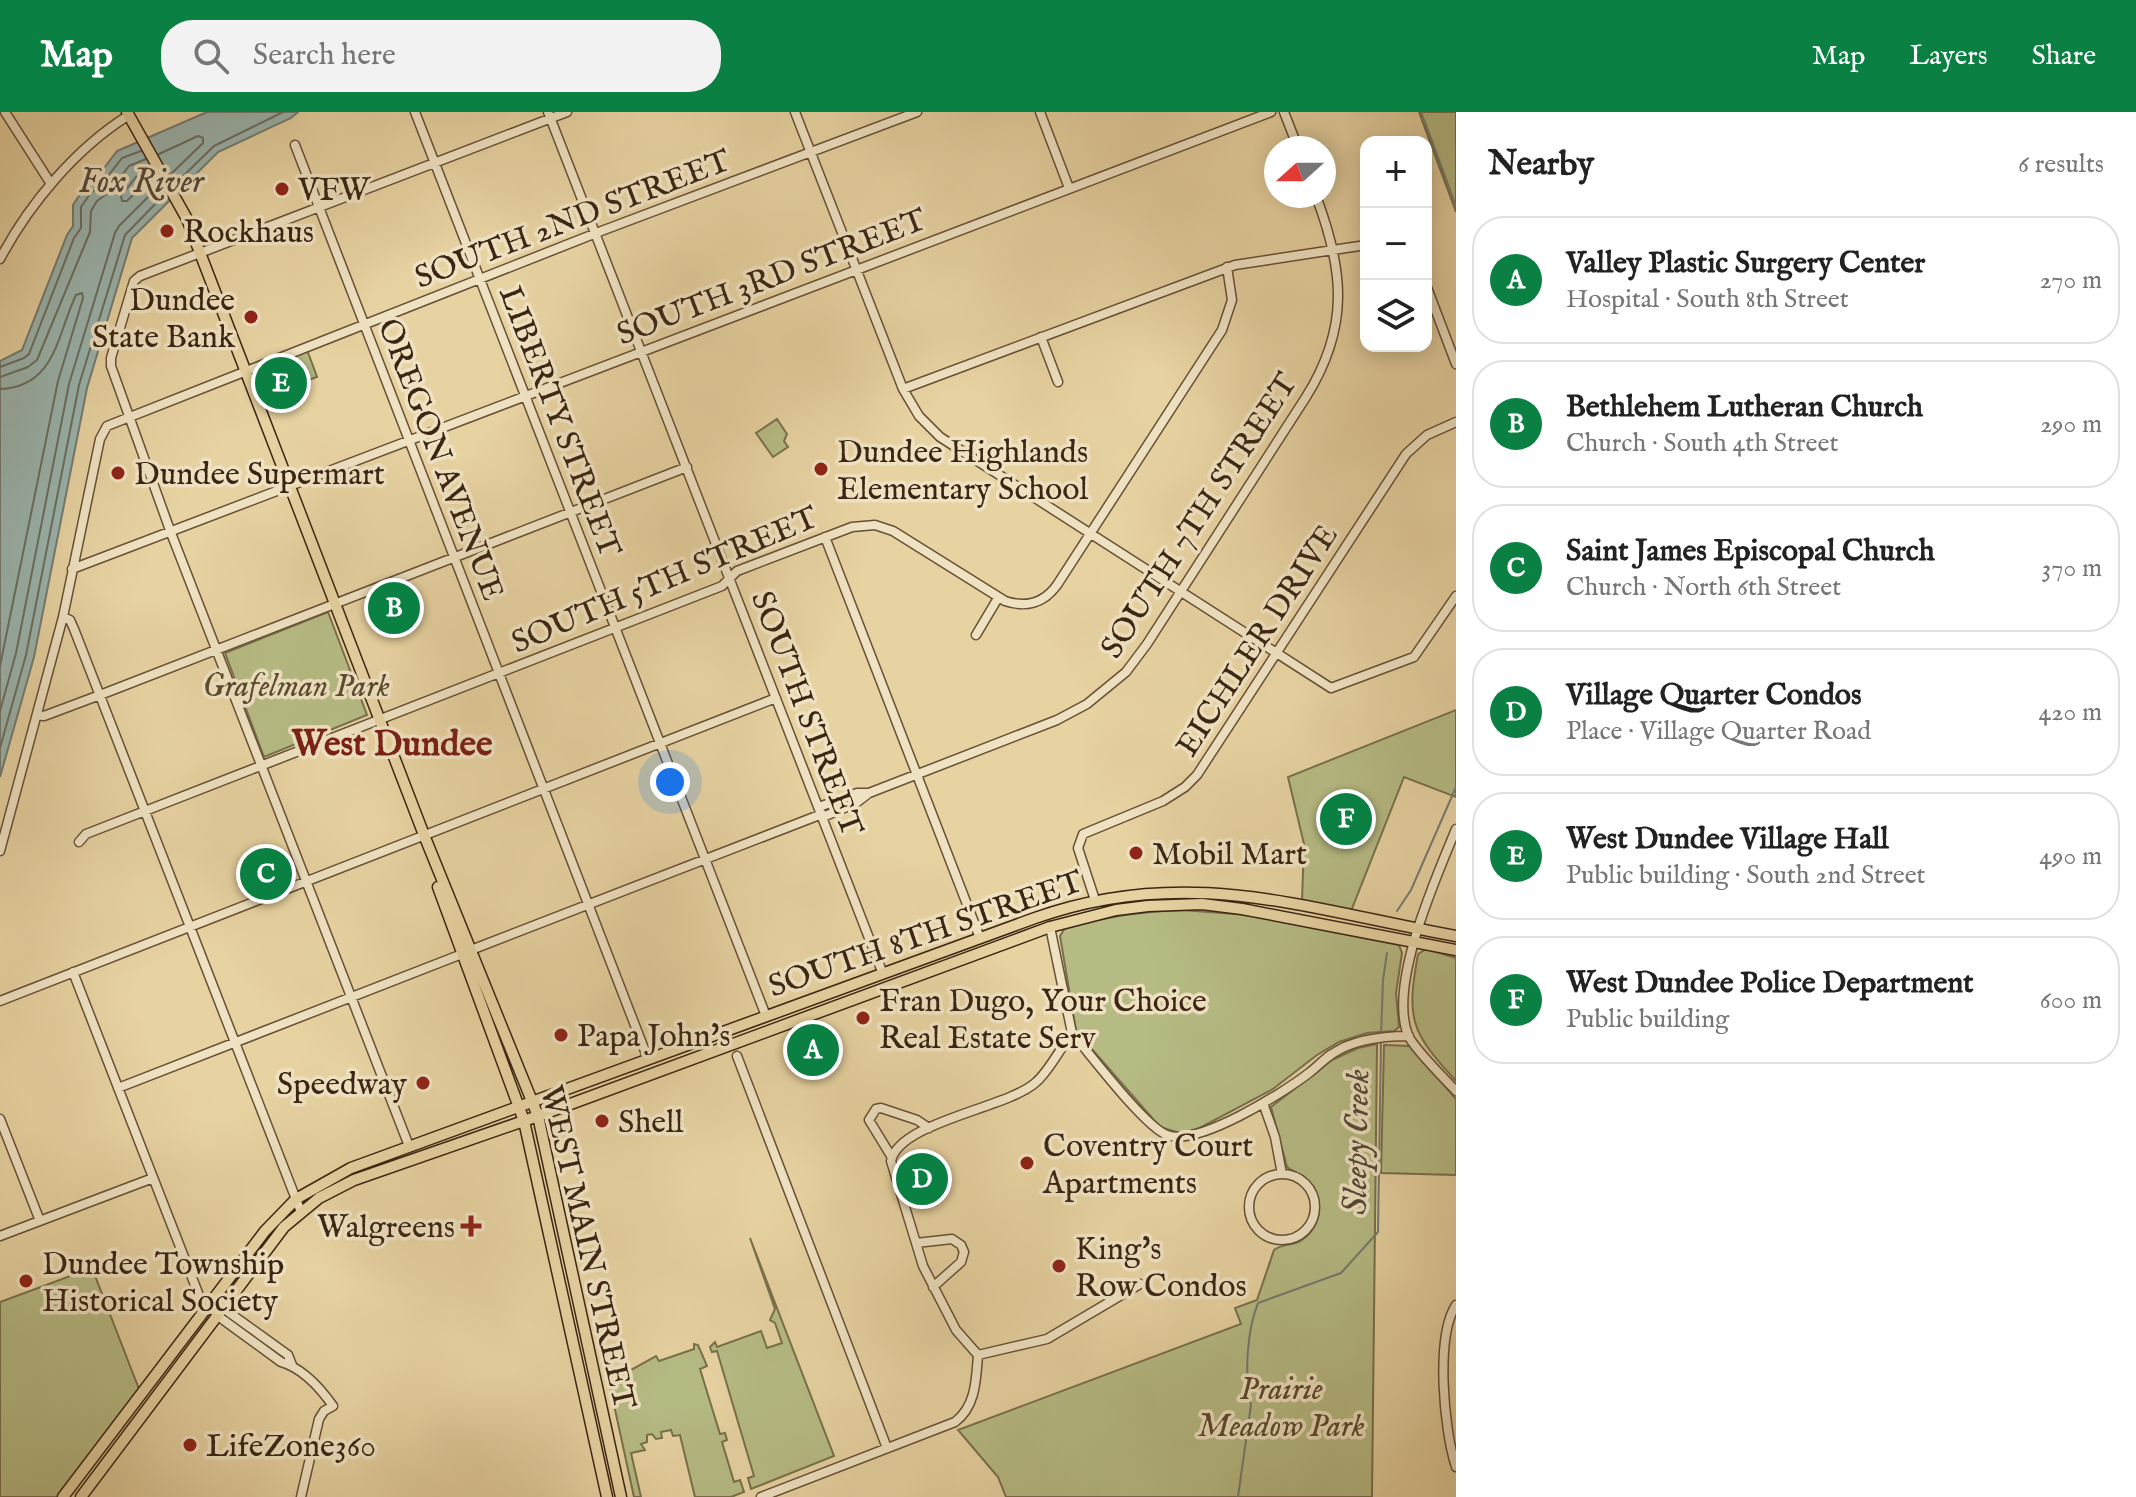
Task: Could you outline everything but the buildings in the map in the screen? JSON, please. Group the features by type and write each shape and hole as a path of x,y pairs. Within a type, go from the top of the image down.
{"main road":[{"name":"WEST MAIN STREET","path":"128,114 181,204 424,835 466,952 524,1121 607,1497"},
{"name":"SOUTH 8TH STREET","path":"63,1497 265,1231 296,1199 351,1168 1049,913 1095,900 1139,893 1216,892 1456,936"},
{"name":"SOUTH 8TH STREET","path":"81,1497 273,1240 301,1212 327,1193 354,1180 538,1116 1050,927 1116,910 1202,904 1456,950"},
{"name":"WEST MAIN STREET","path":"466,952 538,1116 621,1497"},
{"path":"122,1420 132,1428"}],"street":[{"path":"5,112 51,184"},
{"name":"LIBERTY STREET","path":"415,112 766,1016"},
{"path":"409,1146 171,533 110,365 111,358 135,279 319,209 549,115 567,112"},
{"path":"795,112 903,389 915,410 937,435 1327,686 1339,687 1414,657 1456,596"},
{"name":"SOUTH 2ND STREET","path":"72,569 100,439 109,425 917,112"},
{"path":"1040,112 1069,188"},
{"name":"SOUTH 3RD STREET","path":"72,569 1271,112"},
{"path":"1284,112 1293,136"},
{"path":"0,259 17,228 51,184 128,114"},
{"name":"SOUTH STREET","path":"549,115 883,974"},
{"name":"OREGON AVENUE","path":"295,145 648,1059"},
{"name":"SOUTH 7TH STREET","path":"118,1088 821,813 857,793 869,793 1052,722 1087,704 1126,672 1309,392 1325,360 1333,336 1338,303 1334,249 1320,208"},
{"path":"903,389 1227,267 1360,246"},
{"name":"SOUTH 5TH STREET","path":"79,842 86,834 722,586 737,571 858,525 889,529 998,598 1025,605 1045,597 1054,589 1226,323 1232,295 1227,267"},
{"path":"1432,301 1456,364"},
{"path":"1041,337 1058,382"},
{"name":"EICHLER DRIVE","path":"1095,900 1079,856 1081,837 1090,829 1163,801 1185,787 1204,765 1406,454 1427,435 1456,422"},
{"path":"38,715 44,716 100,695 687,467"},
{"path":"825,537 980,938"},
{"path":"0,851 38,715 72,569"},
{"path":"976,635 998,598"},
{"path":"63,617 73,625 301,1212"},
{"path":"0,1001 776,698"},
{"path":"1456,829 1418,929 1403,995 1409,1036 1456,1091"},
{"path":"1050,927 1072,1033 1150,1125 1167,1136 1188,1138 1211,1130 1263,1103 1307,1075 1333,1053 1362,1041 1409,1036"},
{"path":"73,972 200,1298 281,1362 292,1365 323,1391 333,1406 324,1411 319,1419 301,1497"},
{"path":"891,1156 901,1144 929,1128 1035,1084 1072,1033"},
{"path":"737,1056 887,1448"},
{"path":"1263,1103 1275,1137 1282,1174"},
{"path":"761,1497 955,1422 964,1415 975,1390 978,1355 956,1330 933,1287 916,1243 891,1156 869,1120 876,1109 881,1108 917,1120 929,1128"},
{"path":"0,1119 40,1221"},
{"path":"1282,1174 1291,1175 1307,1185 1315,1203 1315,1212 1299,1235 1281,1239 1271,1238 1256,1226 1250,1204 1257,1186 1264,1179 1282,1174"},
{"path":"0,1236 153,1178"},
{"path":"916,1243 952,1239 961,1245 964,1252 961,1262 933,1287"},
{"path":"978,1355 1047,1339 1140,1284"},
{"path":"1456,1305 1448,1322 1445,1355 1456,1467"}],"green space":[{"path":"1419,112 1456,112 1456,212 1432,147 1432,136 1428,136"},
{"path":"306,347 317,377 257,399 246,371"},
{"path":"777,419 787,434 784,441 788,447 773,457 756,433"},
{"name":"Grafelman Park","path":"328,612 367,715 264,757 225,653"},
{"path":"1456,710 1456,797 1404,777 1351,911 1302,901 1304,844 1288,777"},
{"path":"1182,910 1248,915 1399,945 1402,953 1396,993 1399,1027 1394,1031 1367,1033 1339,1042 1273,1089 1194,1131 1180,1133 1160,1127 1076,1031 1060,936 1065,928 1094,921 1137,913"},
{"path":"1426,949 1456,958 1456,1081 1429,1050 1416,1024 1413,1010 1414,976 1418,954"},
{"name":"Prairie Meadow Park","path":"1377,1044 1372,1497 1006,1497 998,1477 958,1430 1241,1324 1235,1308 1257,1300 1274,1250 1306,1237 1318,1214 1314,1188 1287,1167 1271,1107 1332,1060 1358,1048"},
{"path":"1384,1045 1410,1046 1456,1099 1456,1175 1381,1173"},
{"path":"750,1238 834,1456 751,1489 748,1478 754,1476 717,1351 712,1352 710,1347 715,1342 717,1347 761,1331 767,1348 782,1343 775,1323 770,1320 775,1309"},
{"path":"92,1268 139,1389 57,1497 0,1497 0,1302"},
{"path":"694,1344 698,1345 707,1366 700,1369 720,1434 725,1433 727,1440 722,1442 734,1482 740,1480 744,1492 731,1497 695,1497 680,1435 673,1436 671,1430 661,1432 662,1438 647,1435 647,1442 641,1444 645,1450 631,1453 641,1497 634,1497 609,1382 656,1356 659,1361 694,1349"}],"water":[{"name":"Fox River","path":"207,112 298,112 218,152 132,238 87,388 34,657 0,777 0,361 22,350 73,226 73,205 84,188 95,180 117,151"}],"waterway":[{"name":"Sleepy Creek","path":"1421,112 1456,206"},
{"name":"Sleepy Creek","path":"1397,911 1411,890 1456,787"},
{"name":"Sleepy Creek","path":"1381,1036 1387,953"},
{"name":"Sleepy Creek","path":"1238,1497 1251,1405 1247,1367 1249,1339 1258,1303 1341,1273 1378,1232 1381,1042"}],"place":[{"name":"VFW","path":"282,189"},
{"name":"Rockhaus","path":"167,231"},
{"name":"Dundee State Bank","path":"251,317"},
{"name":"West Dundee Village Hall","path":"281,383"},
{"name":"Dundee Highlands Elementary School","path":"821,469"},
{"name":"Dundee Supermart","path":"118,473"},
{"name":"Bethlehem Lutheran Church","path":"394,608"},
{"name":"West Dundee Police Department","path":"1346,819"},
{"name":"Mobil Mart","path":"1136,853"},
{"name":"Saint James Episcopal Church","path":"266,874"},
{"name":"Fran Dugo, Your Choice Real Estate Serv","path":"863,1018"},
{"name":"Papa John's","path":"561,1035"},
{"name":"Valley Plastic Surgery Center","path":"813,1050"},
{"name":"Speedway","path":"423,1083"},
{"name":"Shell","path":"602,1121"},
{"name":"Coventry Court Apartments","path":"1027,1163"},
{"name":"Village Quarter Condos","path":"922,1179"},
{"name":"Walgreens","path":"471,1226"},
{"name":"King's Row Condos","path":"1059,1266"},
{"name":"Dundee Township Historical Society","path":"26,1281"},
{"name":"LifeZone360","path":"190,1445"}],"district":[{"name":"West Dundee","path":"392,742"}]}
